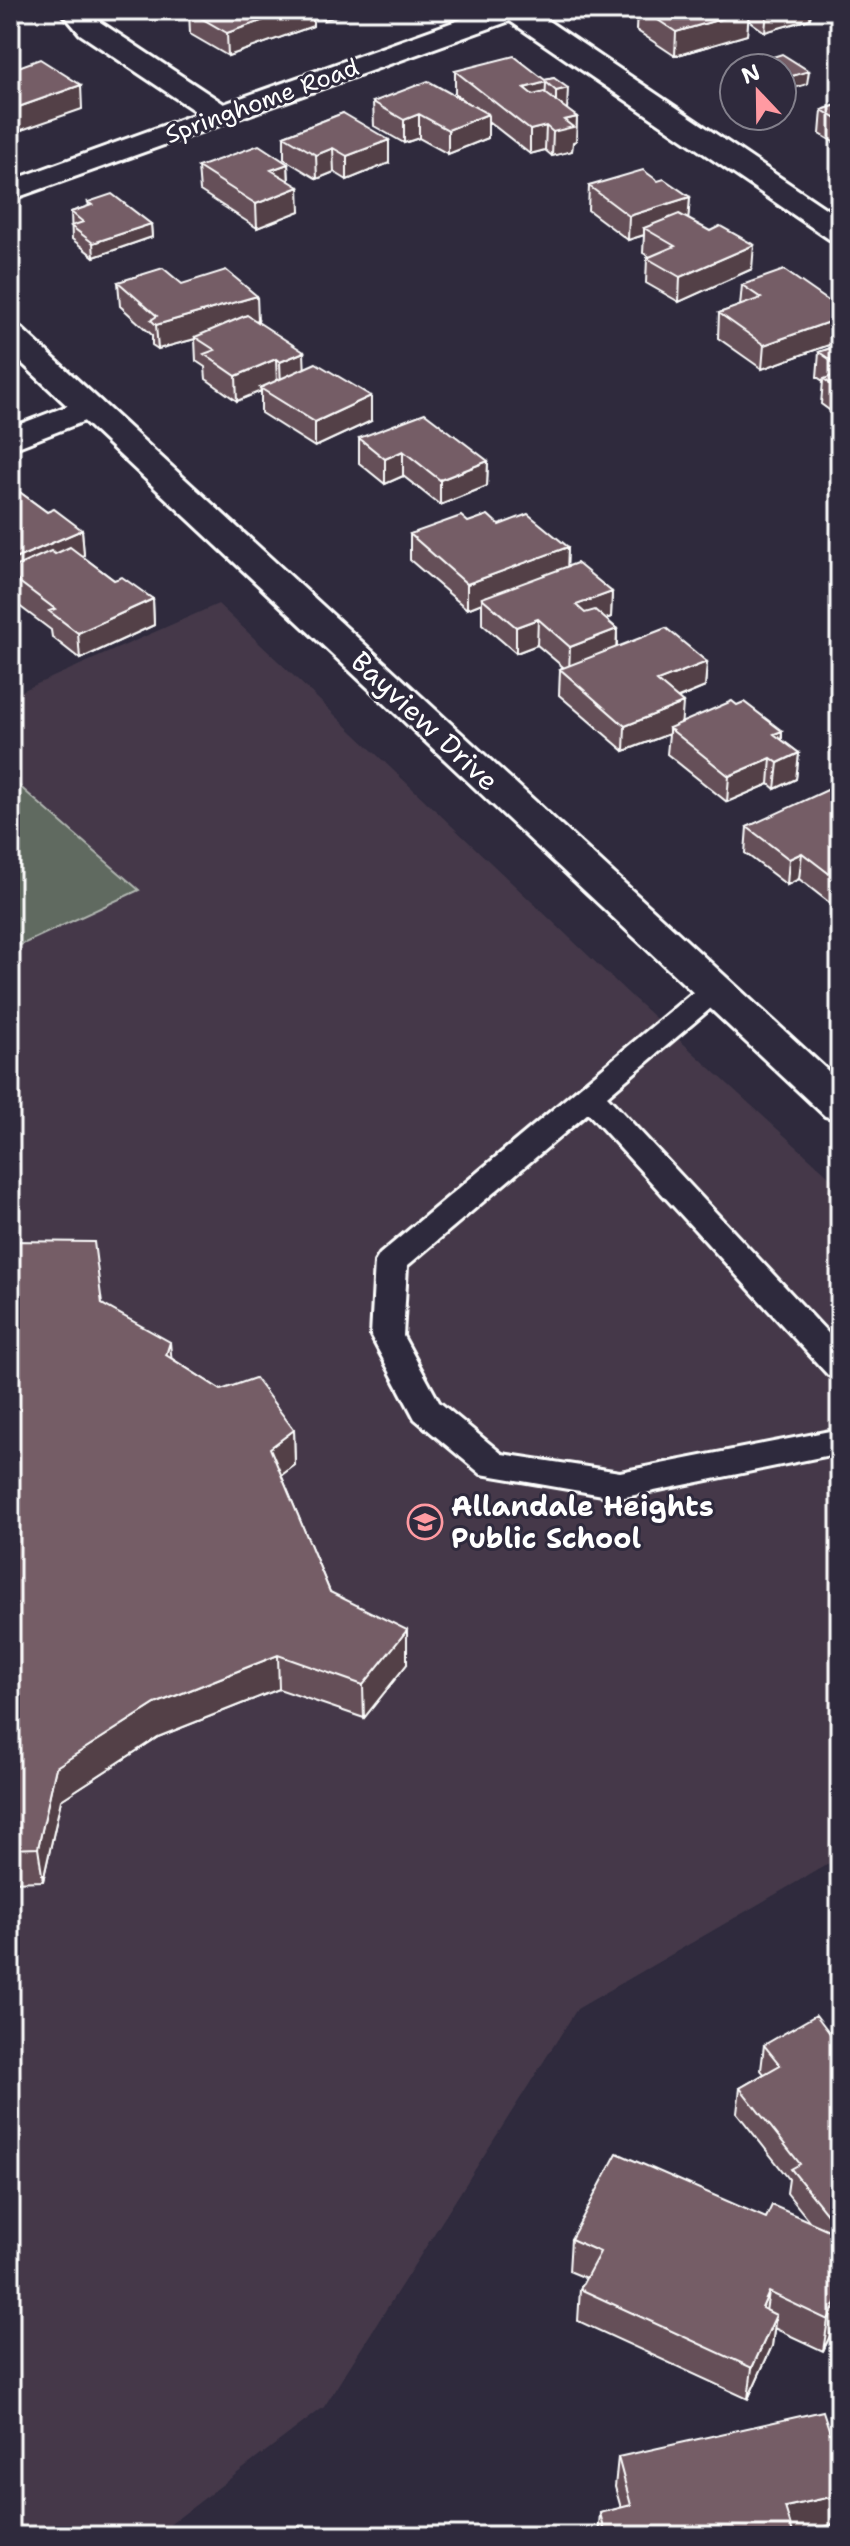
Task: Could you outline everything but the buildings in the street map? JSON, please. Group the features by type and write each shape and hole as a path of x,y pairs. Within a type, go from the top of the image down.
{"street":[{"path":"74,10 90,28 222,116"},
{"path":"513,10 840,232"},
{"name":"Springhome Road","path":"10,191 513,10"},
{"name":"Bayview Drive","path":"10,335 840,1106"},
{"path":"10,440 88,408"}],"lane":[{"path":"714,990 391,1262 387,1336 427,1410 493,1465 620,1485 840,1441"},
{"path":"589,1095 840,1367"}],"shaded area":[{"name":"Allandale Heights Public School","path":"218,604 631,996 840,1186 840,1857 577,2009 324,2407 155,2536 10,2536 10,696"}],"green space":[{"path":"10,778 139,890 10,950"}],"place":[{"name":"Allandale Heights Public School","path":"425,1522"}]}
